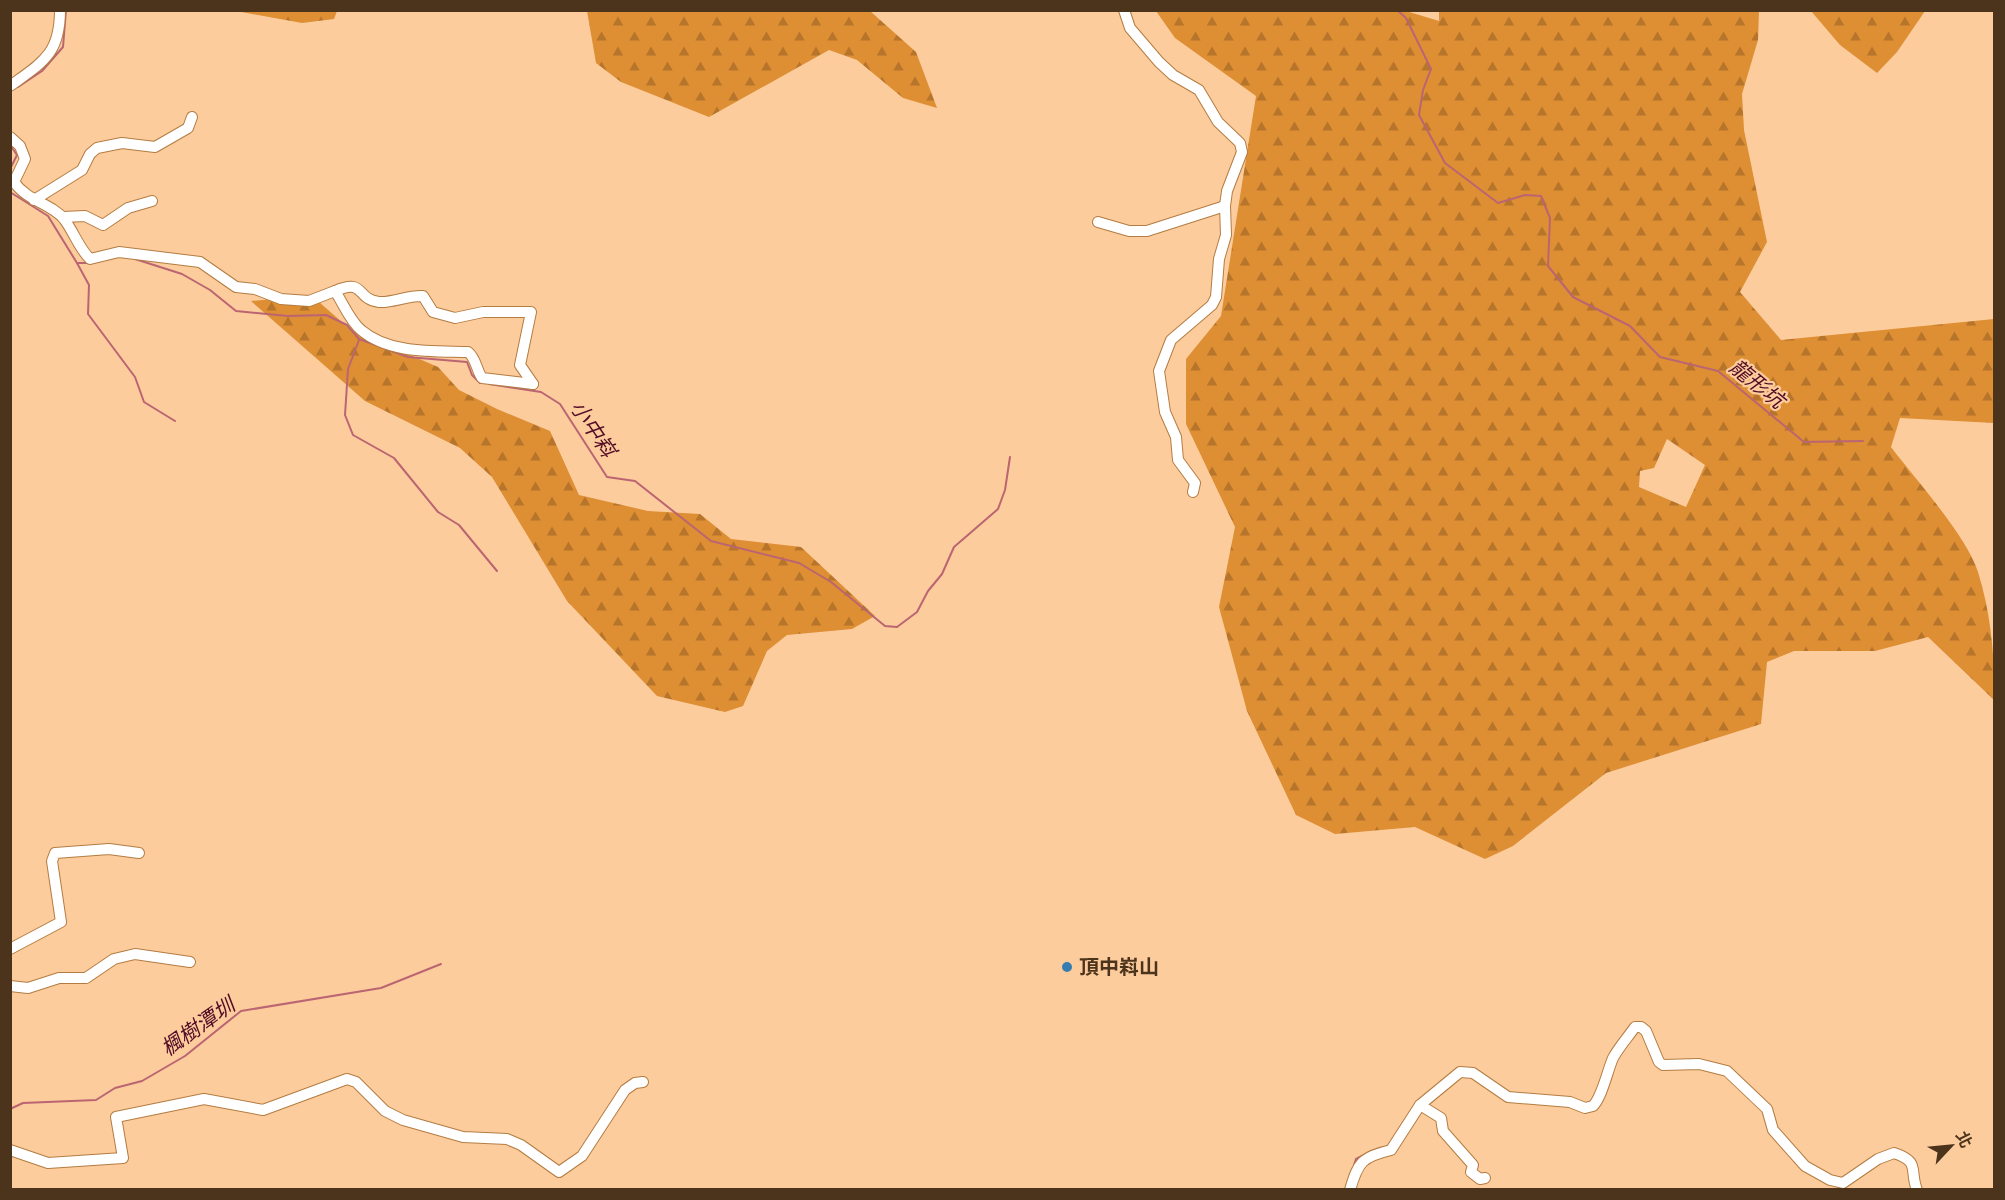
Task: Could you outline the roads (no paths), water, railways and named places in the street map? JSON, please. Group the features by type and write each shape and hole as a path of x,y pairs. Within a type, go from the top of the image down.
{"street":[{"path":"10,86 46,59 56,46 60,10"},
{"path":"1124,10 1130,28 1151,54 1173,75 1199,90 1218,122 1240,144 1242,152 1227,190 1226,235 1219,259 1216,297 1212,305 1171,340 1159,371 1165,412 1176,437 1178,460 1195,483 1193,492"},
{"path":"34,200 82,170 90,154 97,148 122,143 156,147 188,128 192,117"},
{"path":"10,137 20,146 25,159 14,182 22,194 63,218 81,251 90,259 119,252 200,262 236,287 255,289 281,299 309,302 349,285 355,286 370,299 379,302 423,296 433,312 455,318 483,312 531,312 520,366 533,384 482,378 473,356 468,352 413,351 371,336 359,328 335,291"},
{"path":"63,218 85,216 103,225 128,208 152,201"},
{"path":"1098,222 1129,231 1147,231 1225,206"},
{"path":"10,948 61,922 52,861 55,853 109,849 139,853"},
{"path":"10,986 28,988 59,978 86,978 114,959 135,954 190,962"},
{"path":"1350,1190 1357,1167 1372,1154 1390,1150 1420,1105 1460,1072 1473,1073 1508,1097 1593,1106 1600,1098 1602,1086 1615,1055 1635,1028 1641,1027 1646,1031 1659,1062 1663,1065 1713,1065 1735,1078 1767,1109 1773,1130 1811,1170 1843,1183 1878,1159 1894,1153 1905,1157 1912,1163 1917,1190"},
{"path":"10,1150 48,1163 123,1158 116,1117 204,1099 263,1110 347,1079 356,1082 385,1111 403,1120 463,1137 507,1139 520,1145 559,1172 582,1156 625,1090 635,1083 643,1082"},
{"path":"1420,1105 1441,1118 1443,1131 1473,1165 1471,1172 1480,1179 1485,1178"}],"waterway":[{"name":"小中嵙","path":"18,87 42,71 63,47 66,10"},
{"name":"龍形坑","path":"1397,10 1406,18 1431,69 1423,90 1419,115 1445,163 1498,203 1525,195 1541,196 1550,218 1548,266 1573,297 1630,326 1660,357 1718,371 1804,442 1863,441"},
{"name":"小中嵙","path":"10,145 17,155 10,169"},
{"name":"小中嵙","path":"10,192 48,216 77,263 89,263"},
{"name":"小中嵙","path":"135,259 182,274 210,290 236,311 288,316 326,315 347,325 359,339 408,357 467,362 472,375 480,383"},
{"path":"77,263 89,285 88,314 135,377 144,402 175,421"},
{"path":"359,340 348,369 345,415 353,435 394,458 438,512 459,525 497,571"},
{"name":"小中嵙","path":"489,384 541,392 560,404 607,477 635,481 711,541 799,563 831,582 885,626 897,627 917,612 928,591 942,574 954,547 998,509 1005,490 1010,457"},
{"name":"楓樹潭圳","path":"10,1109 23,1103 96,1100 115,1088 142,1081 185,1056 241,1011 381,988 441,964"},
{"path":"1354,1165 1356,1159 1372,1151"}],"place":[{"name":"頂中嵙山","path":"1067,967"}]}
